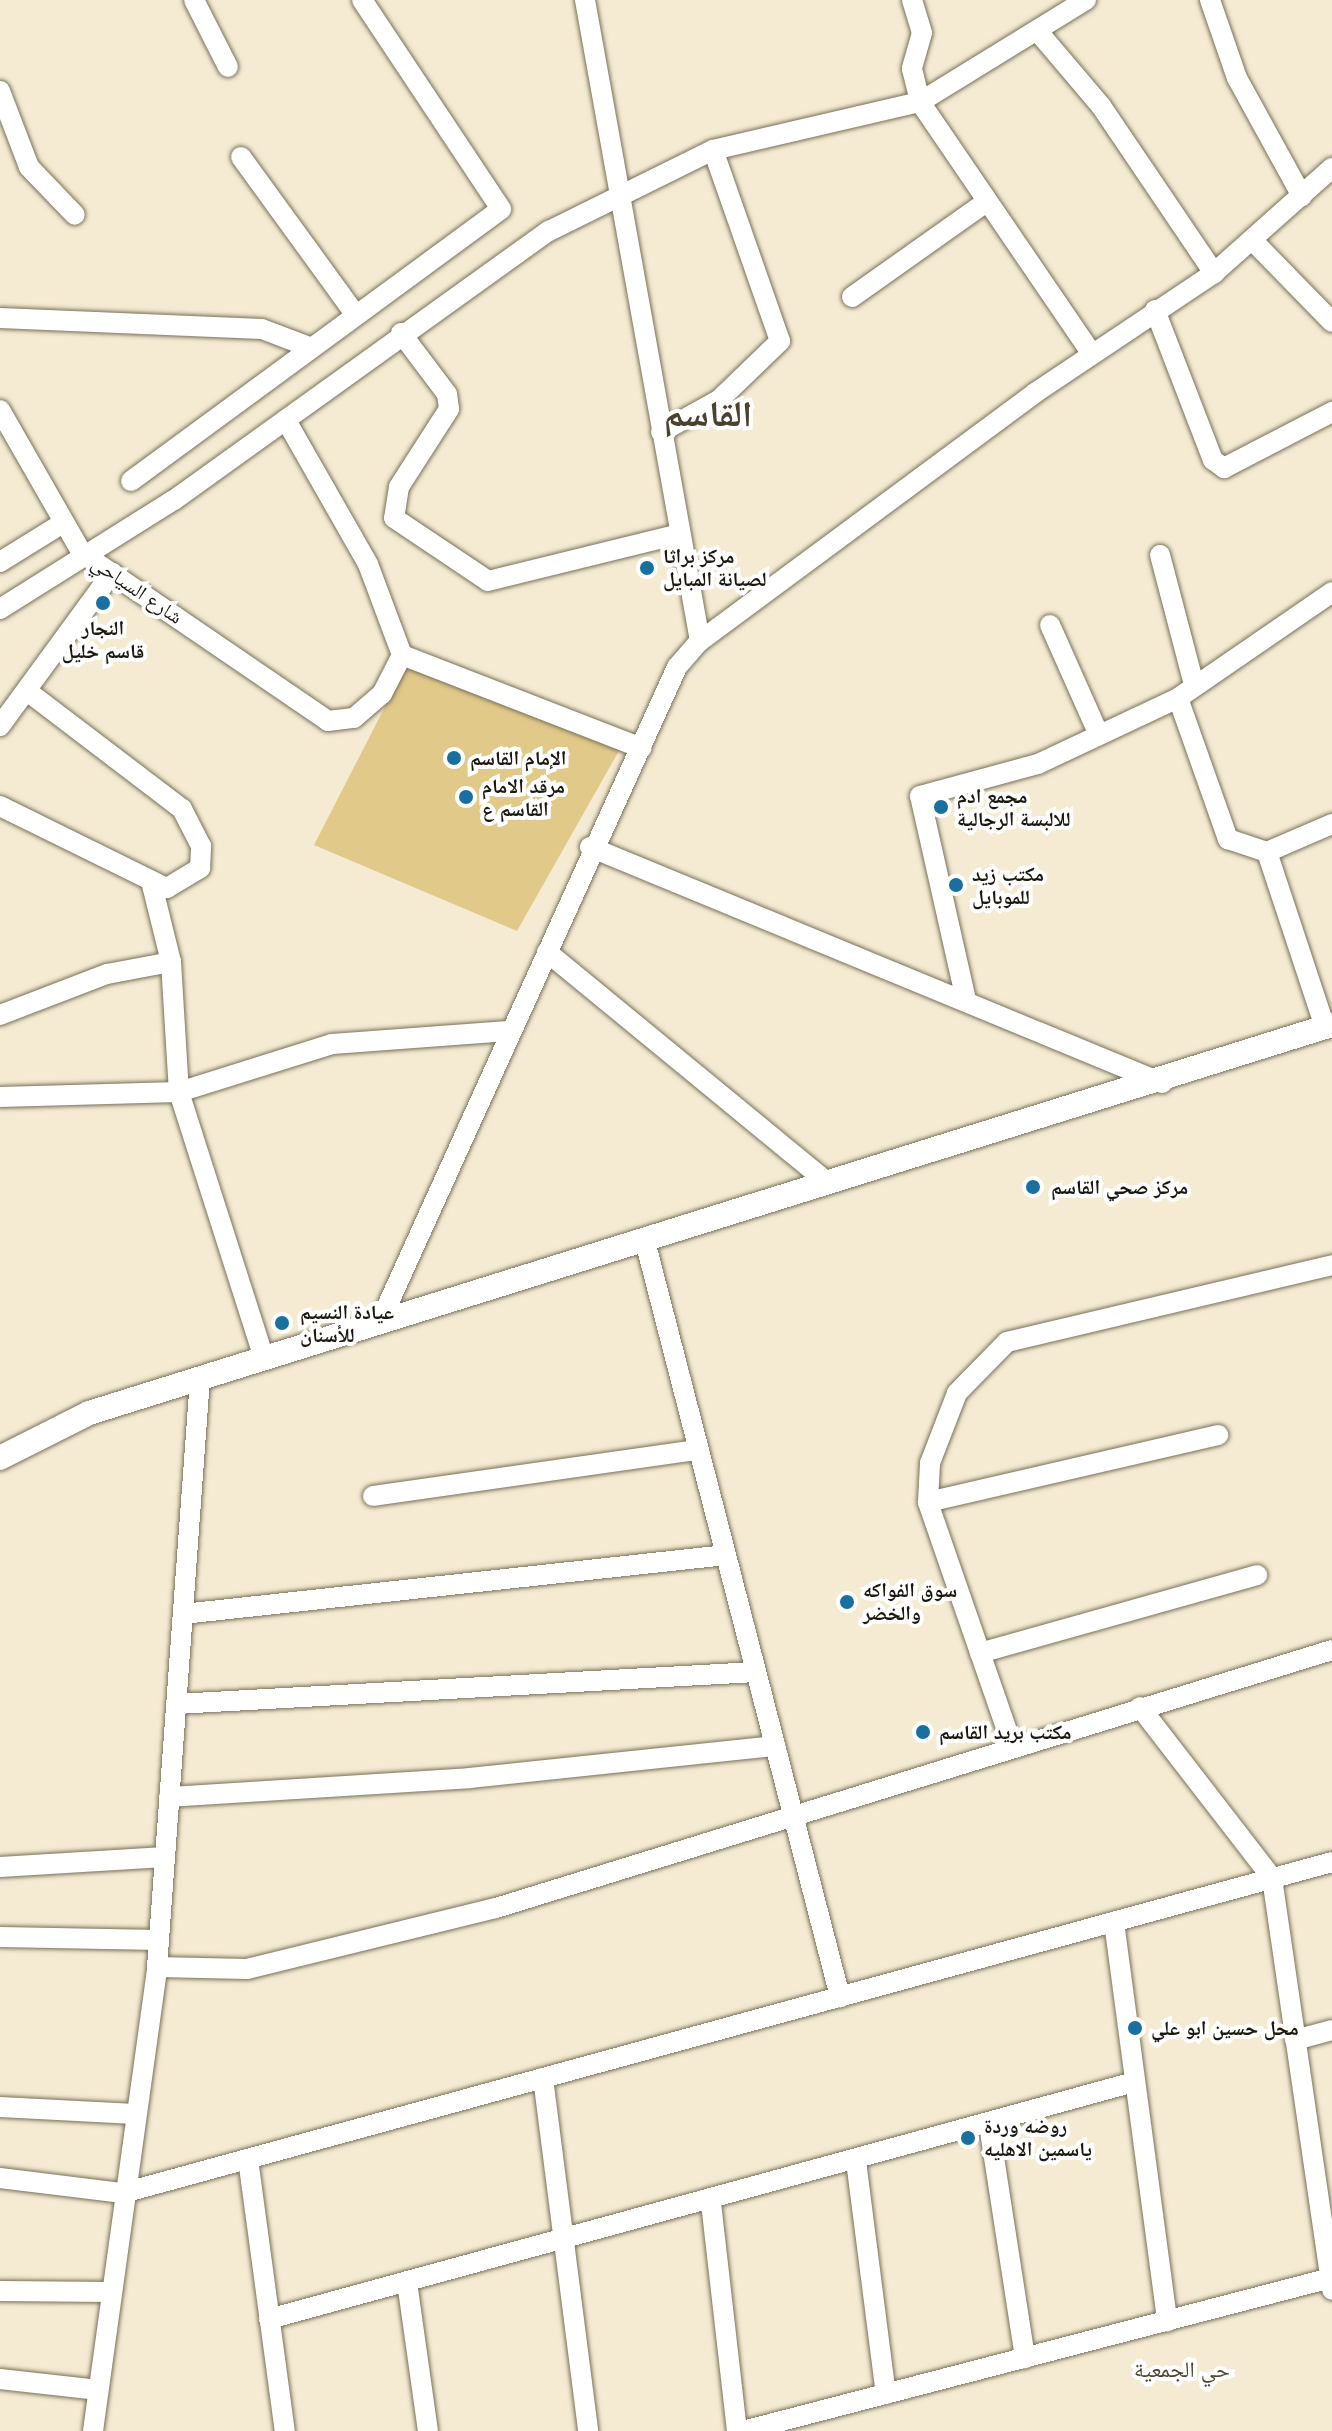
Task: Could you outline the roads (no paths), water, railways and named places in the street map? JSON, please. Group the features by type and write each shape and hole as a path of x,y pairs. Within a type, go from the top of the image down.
{"street":[{"path":"194,0 228,67"},
{"path":"131,481 501,209 362,0"},
{"path":"585,0 700,641"},
{"path":"912,0 922,33 912,69 920,102 1091,353"},
{"path":"0,609 82,553 174,500 401,333 619,192 713,150 920,102 1040,34 1086,0"},
{"path":"1210,0 1237,78 1302,196"},
{"path":"1040,34 1101,106 1214,273"},
{"path":"0,91 29,167 75,215"},
{"path":"661,432 719,400 780,341 713,150"},
{"path":"241,157 356,315"},
{"path":"379,1324 547,952 590,847 642,748 677,667 700,641 1091,353 1214,273 1332,168"},
{"path":"852,297 986,202"},
{"path":"1253,241 1332,322"},
{"path":"1155,310 1213,460 1224,468 1332,412"},
{"path":"0,318 262,329 312,348"},
{"path":"401,333 447,394 449,409 399,487 394,518 488,581 680,534"},
{"name":"شارع السياحي","path":"0,410 82,553 328,721 354,718 382,694 402,655"},
{"path":"286,420 368,564 402,655 642,748"},
{"path":"0,562 63,523"},
{"path":"1160,555 1186,691 1228,839 1267,852 1332,824"},
{"path":"0,726 112,573"},
{"path":"966,1000 920,796 1038,764 1099,735 1186,691 1332,592"},
{"path":"1050,625 1099,735"},
{"path":"0,806 167,888 200,868 201,846 182,809 27,691"},
{"path":"590,847 1162,1083"},
{"path":"0,1458 89,1413 646,1245 828,1183 1162,1083 1329,1026 1267,852"},
{"path":"151,881 171,962 179,1092 264,1358"},
{"path":"547,952 828,1183"},
{"path":"0,1015 107,974 171,962"},
{"path":"0,1097 179,1092 332,1044 509,1031"},
{"path":"646,1245 840,1997"},
{"path":"1012,1745 928,1502 930,1463 957,1393 1007,1342 1332,1265"},
{"path":"93,2431 123,2193 157,1967 200,1378"},
{"path":"928,1502 1218,1435"},
{"path":"373,1496 698,1450"},
{"path":"183,1614 726,1555"},
{"path":"980,1653 1257,1575"},
{"path":"157,1967 247,1969 496,1908 792,1811 1332,1650"},
{"path":"176,1704 756,1672"},
{"path":"743,2431 1167,2321 1331,2284 1272,1878 1140,1707"},
{"path":"169,1797 470,1778 775,1746"},
{"path":"0,1867 165,1857"},
{"path":"0,2178 123,2193 1332,1862"},
{"path":"1114,1922 1167,2321"},
{"path":"0,1937 159,1940"},
{"path":"1295,2040 1332,2030"},
{"path":"543,2078 588,2431"},
{"path":"269,2319 711,2203 1134,2082"},
{"path":"0,2107 135,2114"},
{"path":"989,2125 1025,2358"},
{"path":"248,2159 285,2431"},
{"path":"856,2161 886,2394"},
{"path":"711,2203 737,2431"},
{"path":"407,2282 428,2431"},
{"path":"0,2291 110,2292"},
{"path":"0,2379 98,2390"}],"place":[{"name":"مركز براثا لصيانة المبايل","path":"647,568"},
{"name":"النجار قاسم خليل","path":"103,603"},
{"name":"الإمام القاسم","path":"454,758"},
{"name":"مرقد الامام القاسم ع","path":"466,797"},
{"name":"مجمع ادم للالبسة الرجالية","path":"941,807"},
{"name":"مكتب زيد للموبايل","path":"956,885"},
{"name":"مركز صحي القاسم","path":"1033,1187"},
{"name":"عيادة النسيم للأسنان","path":"282,1323"},
{"name":"سوق الفواكه والخضر","path":"847,1602"},
{"name":"مكتب بريد القاسم","path":"923,1732"},
{"name":"محل حسين ابو علي","path":"1135,2028"},
{"name":"روضه وردة ياسمين الاهليه","path":"968,2138"}],"district":[{"name":"القاسم","path":"708,414"},
{"name":"حي الجمعية","path":"1182,2370"}]}
